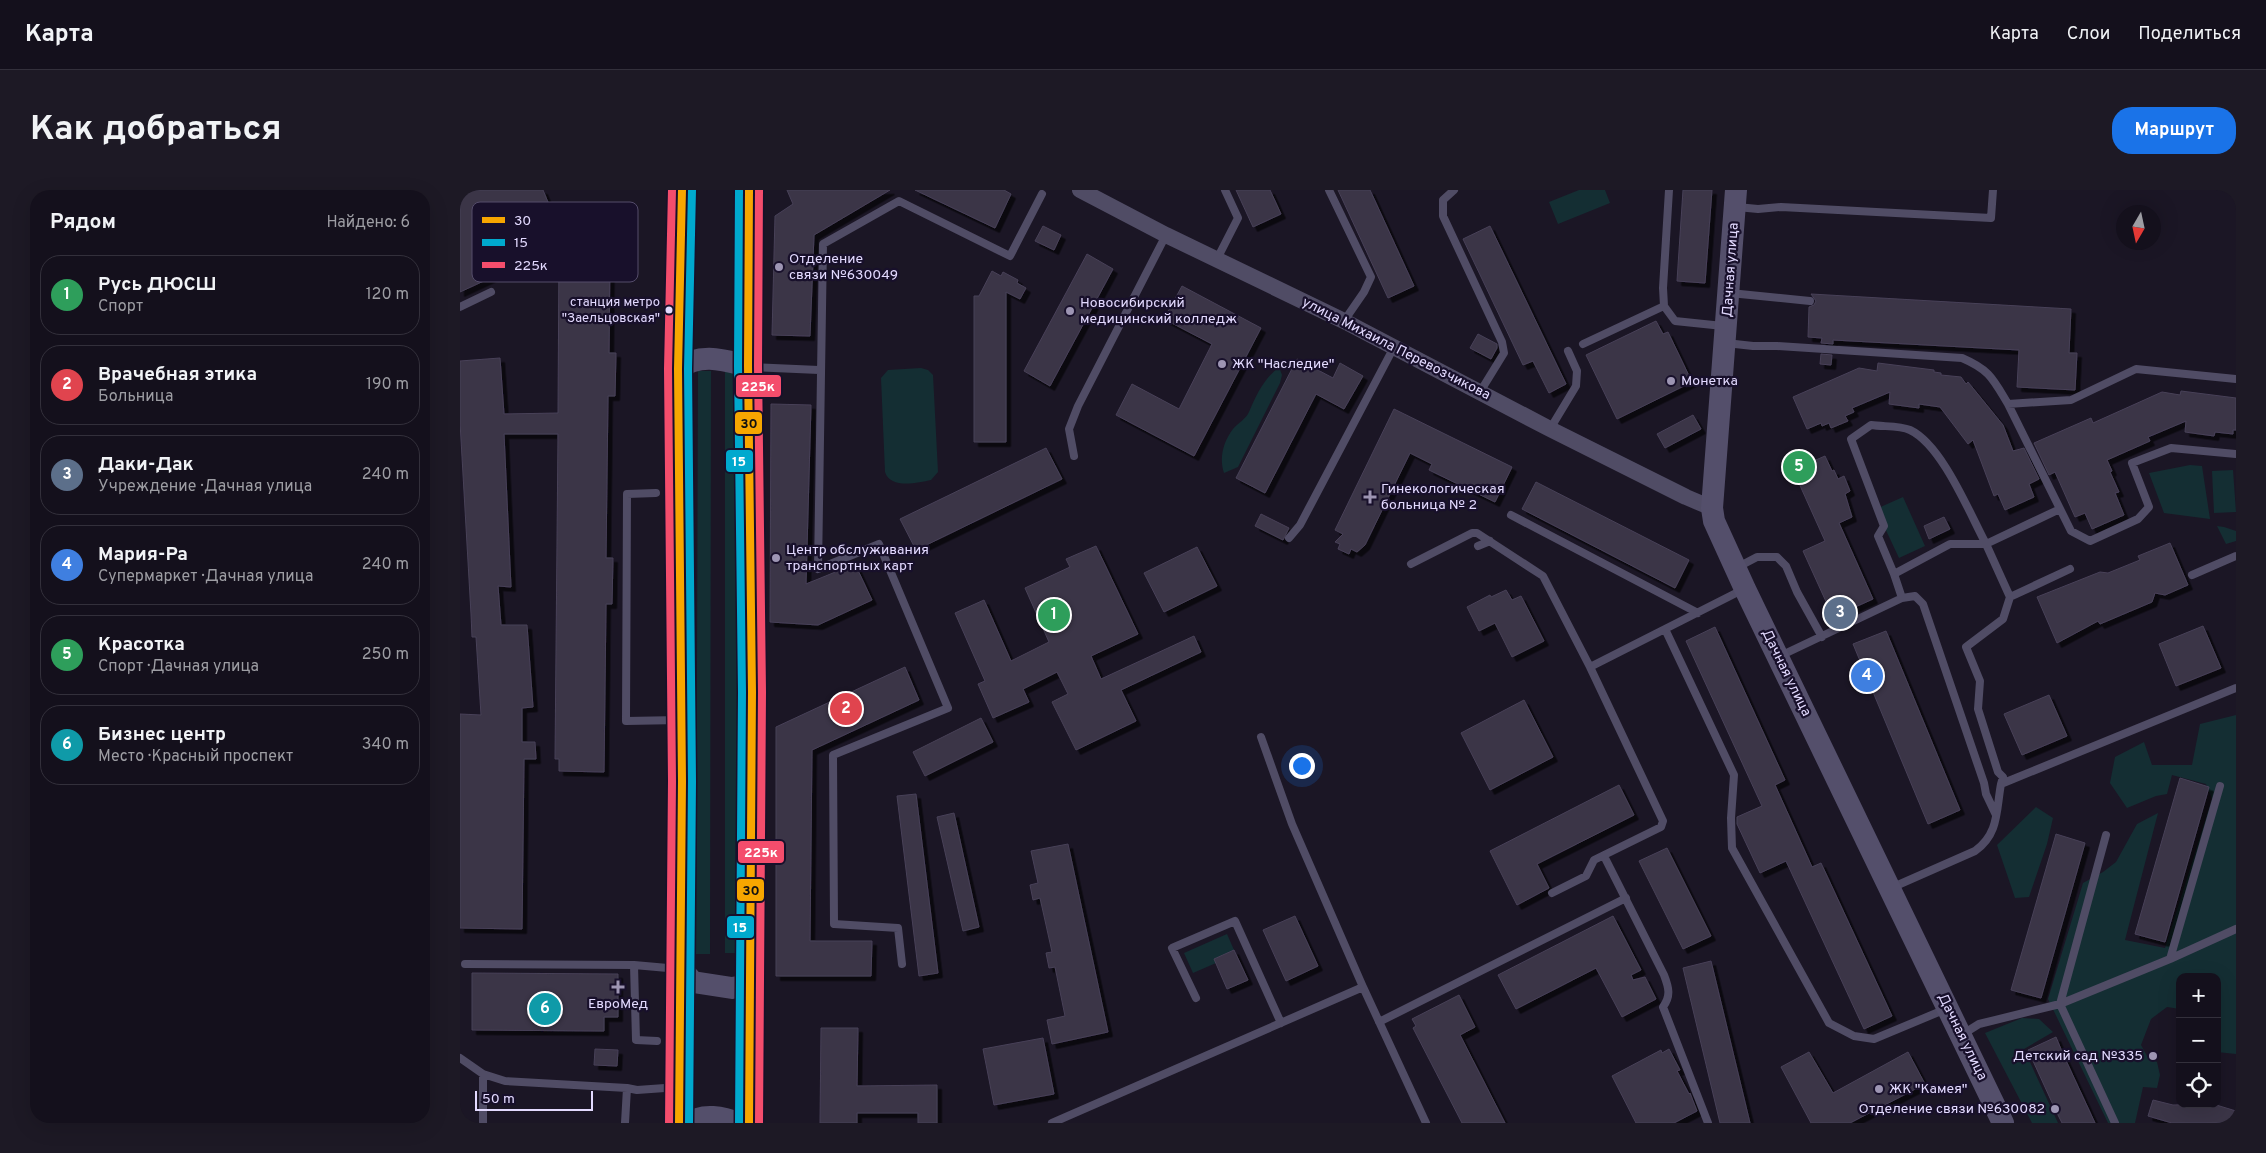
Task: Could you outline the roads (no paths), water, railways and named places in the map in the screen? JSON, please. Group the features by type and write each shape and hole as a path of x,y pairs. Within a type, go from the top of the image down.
{"main road":[{"path":"679,1123 681,1087 681,969 679,959 682,720 678,369 682,190"},
{"path":"748,190 752,692 748,985 749,1123"},
{"name":"Дачная улица","path":"1736,198 1727,335 1712,508 1714,521 2003,1123"},
{"path":"678,369 688,361 714,358 748,366"},
{"path":"681,969 693,982 732,988 748,985"},
{"path":"690,1123 696,1118 715,1117 737,1123"}],"street":[{"name":"улица Михаила Перевозчикова","path":"1080,190 1166,235 1344,321 1550,429 1686,497 1712,508"}],"lane":[{"path":"1217,259 1238,218 1225,190"},
{"path":"1329,190 1371,277 1364,292 1344,321"},
{"path":"1454,190 1443,200 1443,216 1502,342 1504,353 1480,392"},
{"path":"1669,190 1662,288 1664,306 1675,321 1727,335 1753,346 1962,358 1979,365 1989,373 2008,404 2071,531 2090,541 2138,519 2149,507 2132,463 2171,448 2236,454"},
{"path":"1736,198 1758,209 1781,207 1991,218 1992,190"},
{"path":"902,964 898,928 834,924 833,754 948,708 879,544 818,569 819,370 823,244 900,201 1010,256 1042,194"},
{"path":"1074,456 1069,429 1078,406 1166,235"},
{"path":"460,307 491,292"},
{"path":"1730,293 1810,301"},
{"path":"1583,344 1664,306"},
{"path":"1290,538 1300,525 1394,347"},
{"path":"1550,429 1576,386 1577,371 1568,351"},
{"path":"748,366 819,370"},
{"path":"2008,404 2072,400 2136,369 2236,379"},
{"path":"1891,888 1975,851 1987,843 1995,829 2003,777 1998,772 1978,709 1980,681 1966,647 2003,619 2010,598 1986,544 1933,447 1909,430 1871,425 1851,439 1884,526 1878,536 1902,598"},
{"path":"656,493 627,494 626,721 682,720"},
{"path":"1894,574 1950,544 1986,544 2060,509"},
{"path":"1511,515 1698,612"},
{"path":"1411,564 1472,533 1477,533 1543,576 1590,667 1663,820 1661,827 1592,862 1586,876 1552,893"},
{"path":"1478,546 1490,541"},
{"path":"2192,575 2236,556"},
{"path":"1736,568 1757,557 1777,557 1786,566 1797,592 1822,637"},
{"path":"2010,598 2070,569"},
{"path":"1590,667 1745,589"},
{"path":"1778,657 1902,598 1914,596 1923,604 1984,783 1986,794 1996,815"},
{"path":"1665,629 1734,775 1730,818 1732,848 1829,1023 1854,1036 1874,1039 1948,1009"},
{"path":"2001,784 2236,688"},
{"path":"1261,738 1292,824 1363,987 1426,1123"},
{"path":"2170,959 2220,786"},
{"path":"2106,835 2060,1004 2115,1123"},
{"path":"1604,856 1664,975 1669,989 1668,1000 1663,1007 1708,1123"},
{"path":"1379,1022 1626,898"},
{"path":"1196,998 1172,948 1235,921 1281,1023"},
{"path":"1961,1035 1979,1024 2060,1004 2170,959 2236,929"},
{"path":"465,964 634,965 681,969"},
{"path":"634,965 636,1040 656,1041"},
{"path":"1052,1123 1363,987"},
{"path":"460,1058 483,1074 505,1081 637,1090 681,1087"},
{"path":"483,1074 483,1123"},
{"path":"625,1123 627,1088"}],"place":[{"name":"Отделение связи №630049","path":"779,267"},
{"name":"станция метро \"Заельцовская\"","path":"669,310"},
{"name":"Новосибирский медицинский колледж","path":"1070,311"},
{"name":"ЖК \"Наследие\"","path":"1222,364"},
{"name":"Монетка","path":"1671,381"},
{"name":"Красотка","path":"1799,467"},
{"name":"Гинекологическая больница № 2","path":"1370,497"},
{"name":"Центр обслуживания транспортных карт","path":"776,558"},
{"name":"Даки-Дак","path":"1840,613"},
{"name":"Русь ДЮСШ","path":"1054,615"},
{"name":"Мария-Ра","path":"1867,676"},
{"name":"Врачебная этика","path":"846,709"},
{"name":"ЕвроМед","path":"618,987"},
{"name":"Бизнес центр","path":"545,1009"},
{"name":"Детский сад №335","path":"2153,1056"},
{"name":"ЖК \"Камея\"","path":"1879,1089"},
{"name":"Отделение связи №630082","path":"2055,1109"}]}
